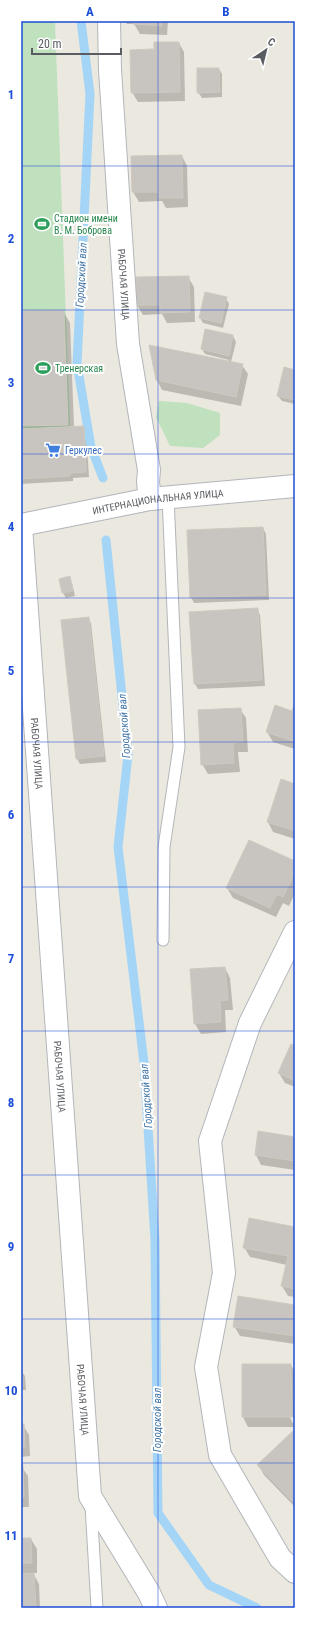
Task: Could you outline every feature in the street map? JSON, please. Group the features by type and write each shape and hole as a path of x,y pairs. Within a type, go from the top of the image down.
{"street":[{"name":"РАБОЧАЯ УЛИЦА","path":"109,21 110,70 128,344 149,470 148,482 159,498"},
{"name":"ИНТЕРНАЦИОНАЛЬНАЯ УЛИЦА","path":"21,526 159,498 295,486"},
{"name":"РАБОЧАЯ УЛИЦА","path":"21,526 90,1496 149,1592 156,1608"},
{"path":"288,1565 220,1455 206,1367 224,1273 210,1141 250,1023 295,932"}],"lane":[{"path":"159,498 179,747 164,847 163,940"},
{"path":"90,1496 96,1608"}],"green space":[{"name":"Стадион имени В. М. Боброва","path":"21,21 55,21 70,427 21,430"},
{"path":"159,401 187,403 220,413 220,435 203,448 170,446 156,417"}],"building":[{"path":"133,21 162,21 162,26 133,24"},
{"path":"154,42 179,42 180,92 131,93 130,50 154,49"},
{"path":"197,68 219,68 220,92 197,93"},
{"path":"182,155 183,198 159,198 159,192 132,192 131,156"},
{"path":"189,276 190,312 160,313 160,305 136,305 136,277"},
{"path":"205,292 227,297 221,323 199,318"},
{"name":"Тренерская","path":"64,310 68,425 21,426 21,311"},
{"path":"205,329 233,335 229,356 201,349"},
{"path":"149,345 243,364 236,397 156,380"},
{"path":"284,367 295,370 295,400 277,396"},
{"name":"Геркулес","path":"84,426 86,472 70,473 70,476 21,479 21,429"},
{"path":"263,527 266,595 190,598 187,530"},
{"path":"70,576 73,591 62,593 59,579"},
{"path":"258,608 262,680 194,684 189,612"},
{"path":"89,617 104,756 76,759 61,620"},
{"path":"295,703 295,742 266,732 275,705 292,711"},
{"path":"241,708 243,742 233,743 234,763 201,765 198,710"},
{"path":"281,779 295,784 295,831 267,822"},
{"path":"249,840 295,861 295,872 283,897 277,894 270,908 226,888"},
{"path":"225,967 228,1000 220,1001 221,1022 194,1024 190,969"},
{"path":"291,1044 295,1046 295,1081 278,1073"},
{"path":"258,1131 295,1137 295,1161 255,1155"},
{"path":"249,1218 295,1227 295,1289 281,1286 288,1256 243,1248"},
{"path":"238,1296 295,1305 295,1336 233,1327"},
{"path":"242,1364 291,1364 292,1417 242,1417"},
{"path":"22,1369 23,1385 21,1385 21,1370"},
{"path":"21,1424 24,1424 25,1447 21,1447"},
{"path":"295,1429 295,1499 292,1501 257,1465"},
{"path":"21,1465 23,1465 24,1497 21,1497"},
{"path":"21,1538 31,1538 32,1563 21,1563"},
{"path":"34,1573 36,1608 21,1608 21,1574"}],"waterway":[{"name":"Городской вал","path":"81,21 90,94 77,364 91,447 103,478"},
{"name":"Городской вал","path":"106,540 128,755 118,847 144,1063 155,1240 158,1513 209,1585 257,1608"}],"place":[{"name":"Стадион имени В. М. Боброва","path":"42,224"},
{"name":"Тренерская","path":"43,368"},
{"name":"Геркулес","path":"53,450"}]}
